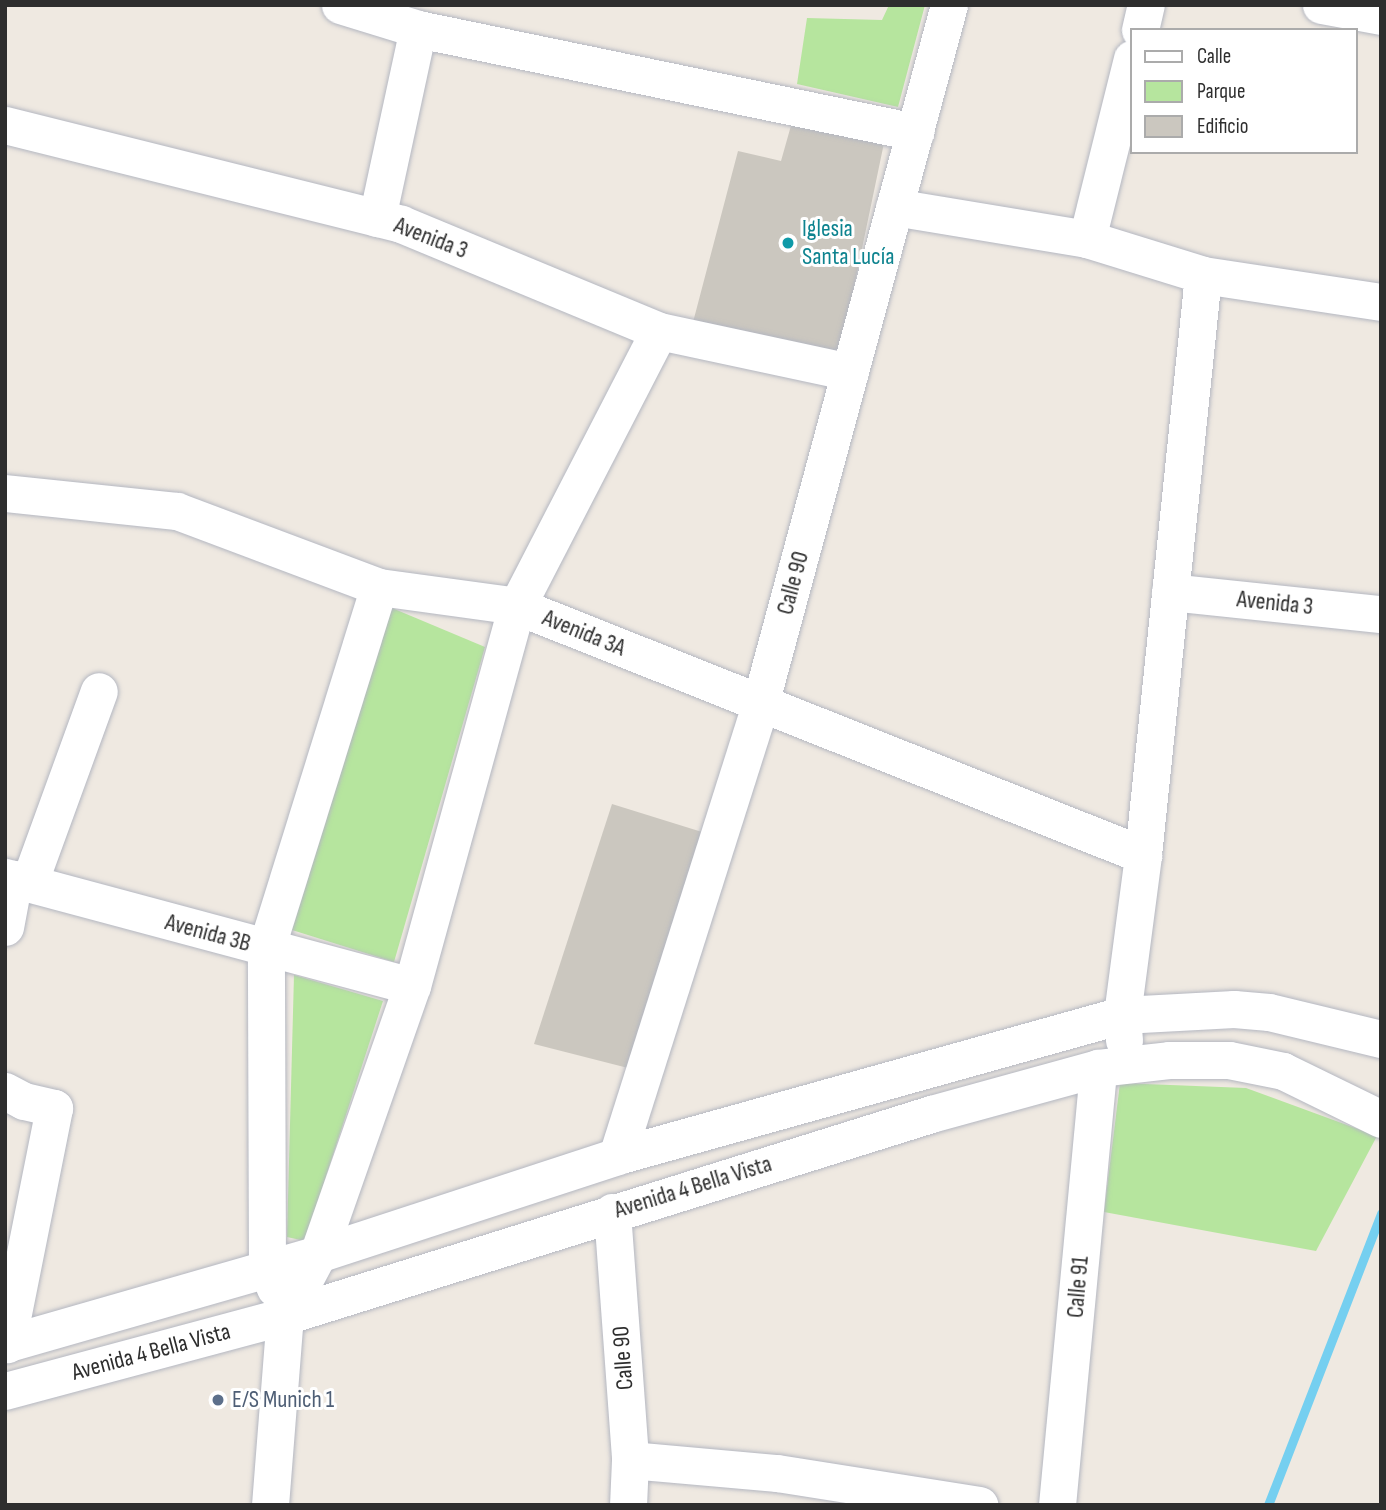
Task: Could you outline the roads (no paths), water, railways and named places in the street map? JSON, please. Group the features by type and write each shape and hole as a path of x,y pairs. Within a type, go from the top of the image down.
{"street":[{"path":"340,5 418,29 915,132"},
{"name":"Calle 90","path":"617,1156 760,704 949,5"},
{"path":"1140,28 1146,5"},
{"path":"1321,5 1381,16"},
{"path":"377,218 418,29"},
{"path":"1087,239 1130,67"},
{"name":"Avenida 3","path":"5,125 401,224 659,331 850,372"},
{"path":"894,207 1087,239 1203,275 1381,302"},
{"name":"Calle 91","path":"1058,1505 1112,1066 1122,1015 1143,855 1203,275"},
{"path":"270,1505 285,1316 318,1254 412,986 517,606 659,331"},
{"name":"Avenida 3A","path":"5,493 177,511 379,587 517,606 1143,855"},
{"path":"285,1316 267,1268 266,949 379,587"},
{"name":"Avenida 3","path":"1170,592 1381,614"},
{"path":"5,927 16,880 99,691"},
{"name":"Avenida 3B","path":"16,880 412,986"},
{"name":"Avenida 4 Bella Vista","path":"6,1344 318,1254 617,1156 1122,1015 1246,1010 1269,1012 1381,1039"},
{"name":"Avenida 4 Bella Vista","path":"5,1391 285,1316 932,1114 1112,1066 1229,1060 1283,1072 1381,1119"},
{"path":"6,1344 54,1108 15,1096"},
{"name":"Calle 90","path":"612,1212 630,1460 628,1505"},
{"path":"630,1460 776,1489 979,1505"}],"waterway":[{"path":"1268,1505 1381,1213"}],"place":[{"name":"Iglesia Santa Lucía","path":"788,243"},
{"name":"E/S Munich 1","path":"218,1400"}]}
